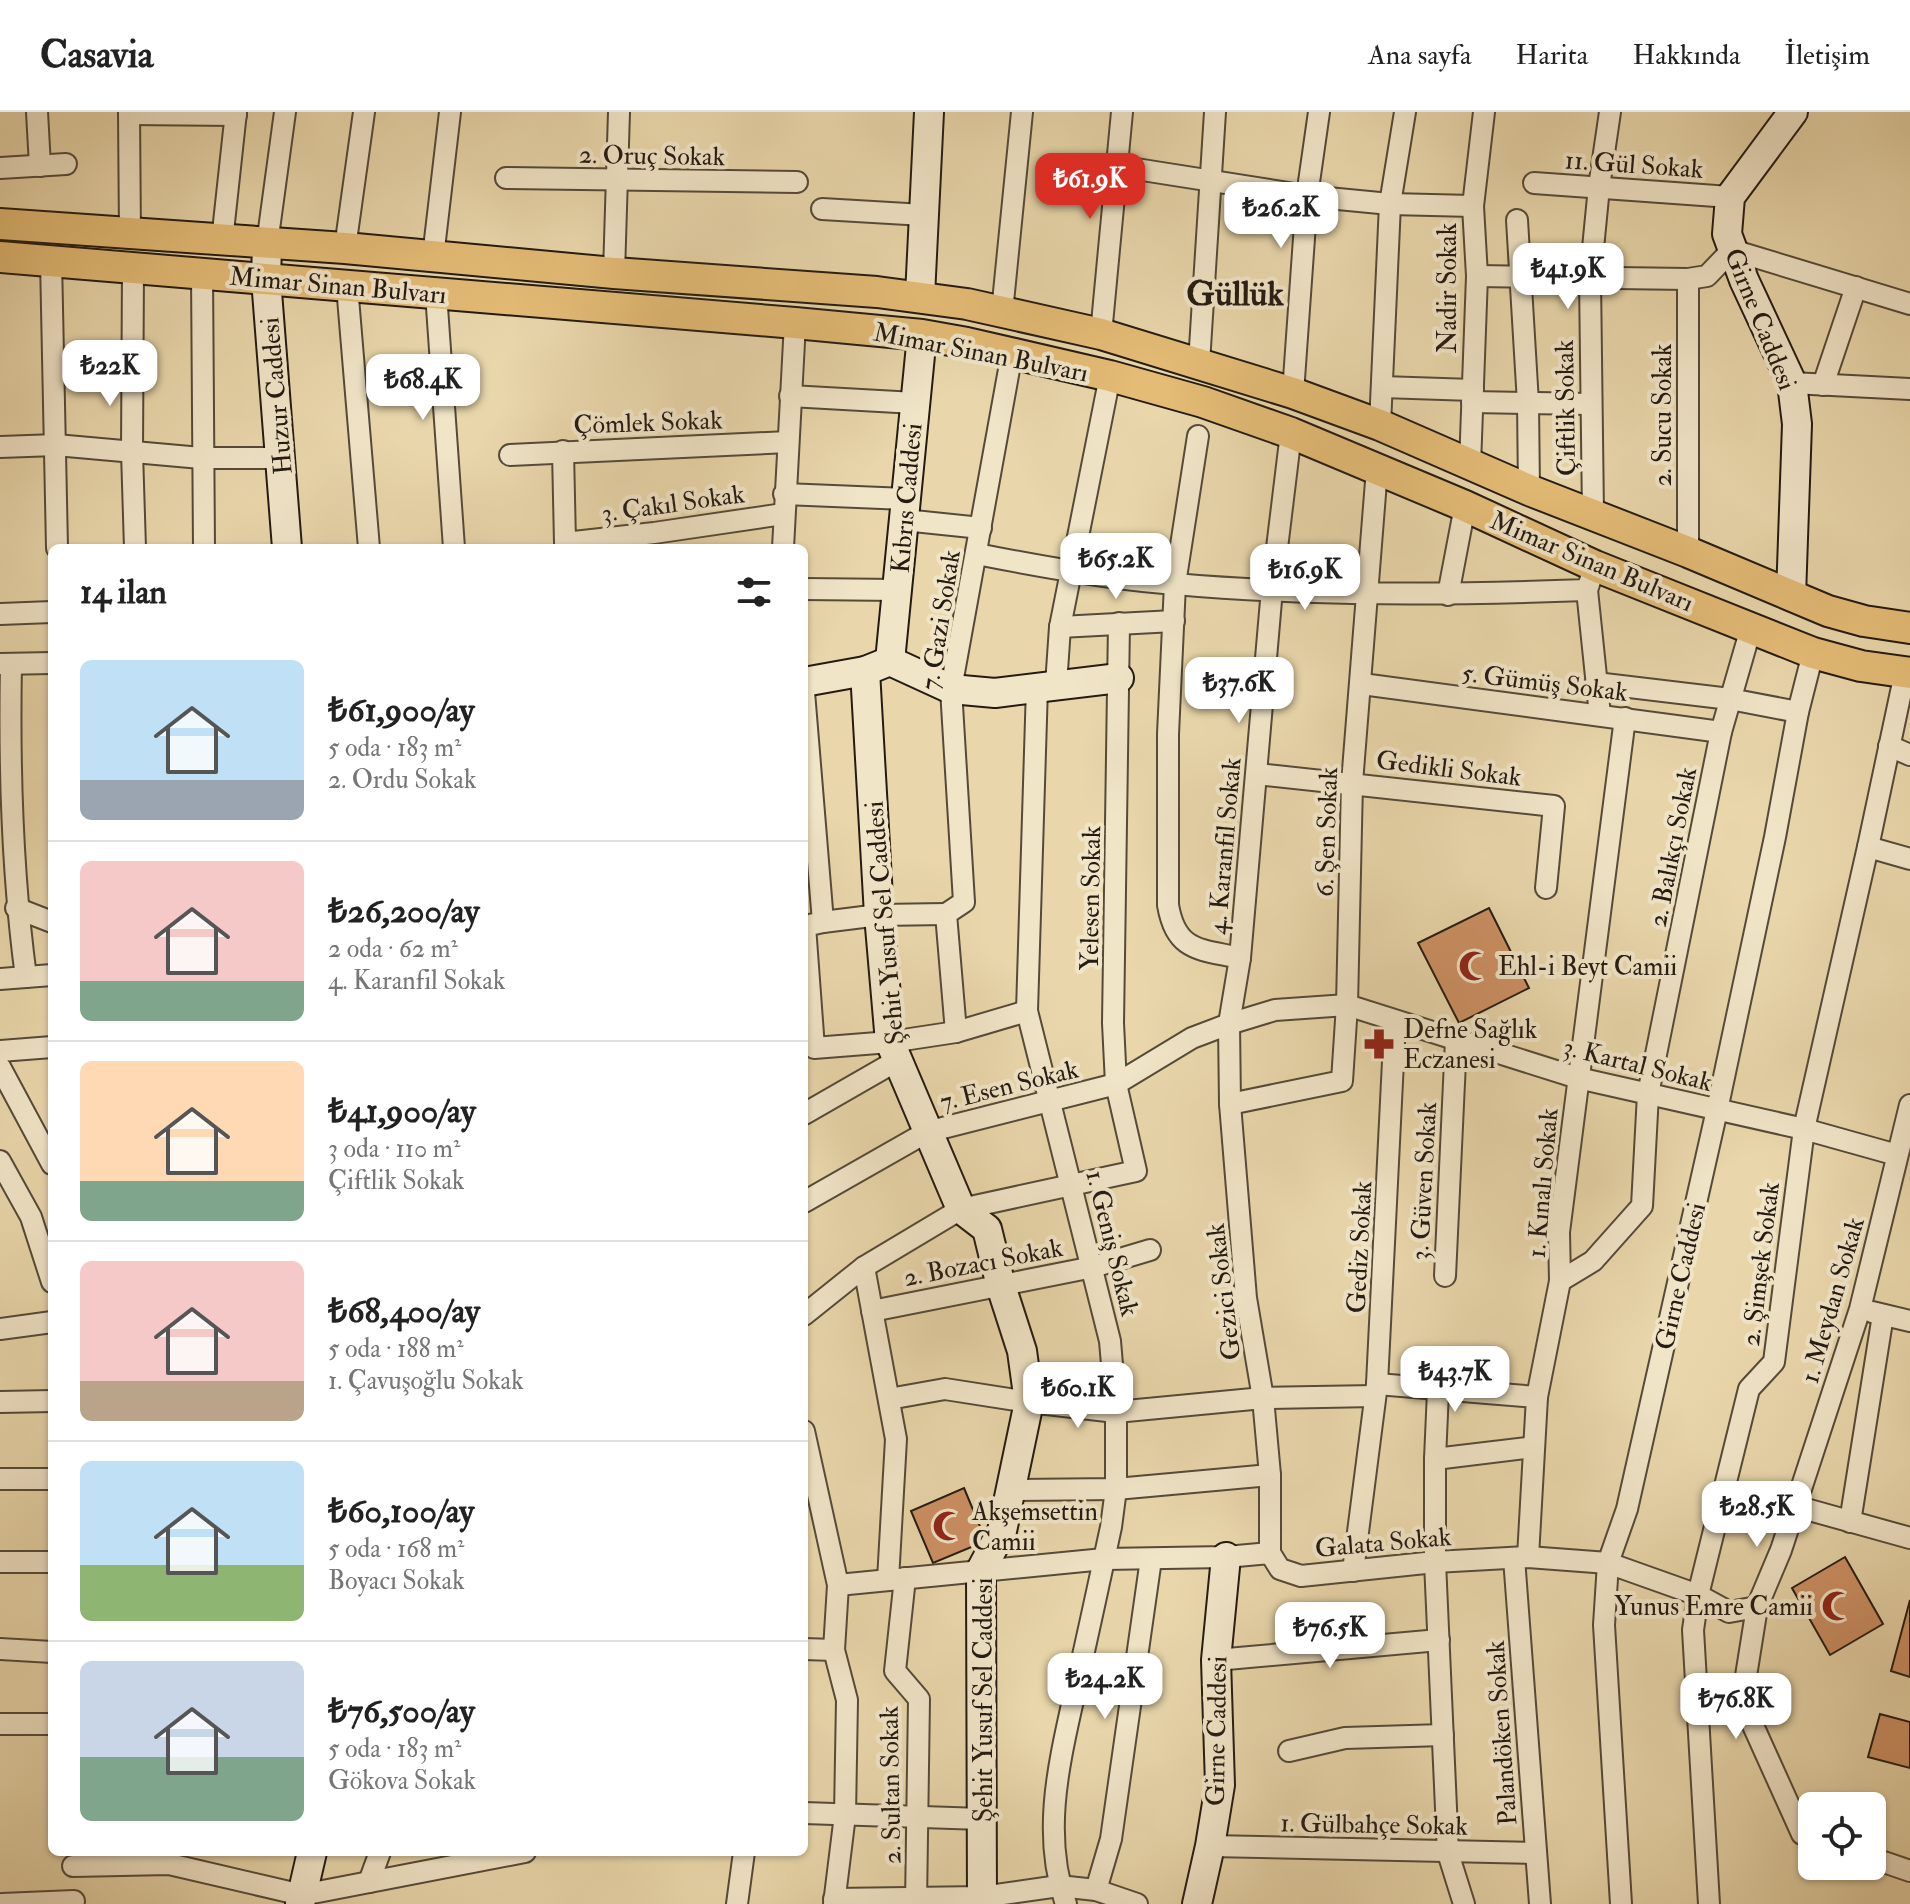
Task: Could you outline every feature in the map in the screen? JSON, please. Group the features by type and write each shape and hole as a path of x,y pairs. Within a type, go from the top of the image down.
{"main road":[{"path":"920,296 929,112"},
{"path":"1730,197 1793,112"},
{"name":"Girne Caddesi","path":"1730,197 1727,234 1732,250 1792,383 1797,424 1791,596"},
{"name":"Mimar Sinan Bulvarı","path":"0,224 345,248 614,273 920,296 1002,312 1101,334 1293,393 1380,425 1529,490 1828,611 1864,621 1910,628"},
{"path":"120,266 143,256 233,262 240,256 238,249 222,241"},
{"name":"Huzur Caddesi","path":"267,244 266,279 287,544"},
{"name":"Mimar Sinan Bulvarı","path":"0,257 922,335 1012,353 1203,402 1291,433 1465,506 1591,578 1751,628 1813,653 1861,666 1907,673"},
{"path":"311,281 288,274 285,266 292,260 394,267 433,257"},
{"name":"Kıbrıs Caddesi","path":"877,666 898,590 922,335"},
{"path":"808,681 877,666 951,689 995,693 1119,678"},
{"name":"Şehit Yusuf Sel Caddesi","path":"877,666 879,915 894,1051 961,1209 987,1229 1022,1351 1029,1402 1002,1531 981,1570 982,1901"},
{"name":"Girne Caddesi","path":"1197,1904 1220,1785 1216,1660 1226,1557"},
{"path":"301,1899 311,1856"}],"street":[{"path":"37,112 40,166"},
{"path":"267,244 285,112"},
{"path":"345,248 364,112"},
{"path":"433,257 450,112"},
{"path":"614,273 619,112"},
{"path":"1002,312 1022,112"},
{"path":"1199,363 1215,112"},
{"path":"1293,393 1307,196 1319,112"},
{"path":"1380,425 1390,204 1405,112"},
{"name":"Nadir Sokak","path":"1470,465 1477,276 1473,206 1484,112"},
{"name":"Çiftlik Sokak","path":"1593,514 1590,279 1610,112"},
{"path":"130,235 129,113 236,114 222,241"},
{"path":"1101,334 1117,166 1115,113"},
{"path":"0,168 66,164"},
{"path":"1117,166 1307,196 1390,204 1473,206"},
{"name":"2. Oruç Sokak","path":"506,178 797,182"},
{"name":"11. Gül Sokak","path":"1534,183 1730,197"},
{"path":"822,209 924,215"},
{"path":"1517,220 1528,403 1529,490"},
{"path":"1477,276 1688,279 1707,276 1732,250 1910,304"},
{"path":"51,260 57,544"},
{"path":"120,266 135,544"},
{"path":"202,273 204,544"},
{"name":"2. Sucu Sokak","path":"1688,279 1688,552"},
{"path":"347,286 369,544"},
{"path":"1823,385 1856,287"},
{"path":"436,293 454,544"},
{"path":"783,544 795,323"},
{"name":"7. Gazi Sokak","path":"946,914 964,902 951,689 1012,353"},
{"name":"1. Geniş Sokak","path":"1062,1895 1053,1841 1055,1785 1116,1489 1116,1412 1110,1341 1027,1011 1046,686 1110,376"},
{"path":"1792,383 1910,389"},
{"path":"1382,387 1528,403 1591,404"},
{"path":"790,396 915,403"},
{"name":"4. Karanfil Sokak","path":"1229,1024 1240,958 1272,589 1291,433"},
{"path":"1198,436 1175,584 1168,734 1168,905 1172,928 1191,946 1240,958"},
{"name":"Çömlek Sokak","path":"510,455 788,442"},
{"path":"0,447 56,445 201,458 281,458"},
{"name":"3. Çakıl Sokak","path":"563,451 565,543 656,541 784,504 905,510 981,528"},
{"name":"6. Şen Sokak","path":"1230,1104 1342,1081 1347,1005 1352,783 1377,469"},
{"path":"1448,595 1465,506"},
{"path":"977,554 1071,572 1175,584 1367,593 1448,595 1591,578 1600,715"},
{"path":"808,589 898,590"},
{"path":"0,614 48,612"},
{"path":"1060,627 1174,621"},
{"name":"Yelesen Sokak","path":"1072,1185 1136,1171 1116,1084 1113,1023 1119,623"},
{"name":"2. Balıkçı Sokak","path":"1560,1281 1593,1261 1642,1206 1648,1094 1721,732 1751,628"},
{"name":"Girne Caddesi","path":"1621,1904 1604,1625 1608,1563 1627,1509 1717,1110 1798,712 1813,653"},
{"path":"26,977 16,908 5,741 5,664 48,663"},
{"name":"2. Şimşek Sokak","path":"1709,1904 1700,1708 1693,1630 1698,1595 1749,1389 1774,1362 1804,1129 1907,673"},
{"path":"1596,683 1730,699 1798,712"},
{"name":"5. Gümüş Sokak","path":"1362,684 1721,732"},
{"name":"1. Kınalı Sokak","path":"1521,1558 1537,1397 1560,1281 1559,1232 1625,718"},
{"path":"1889,746 1910,755"},
{"name":"Gedikli Sokak","path":"1257,774 1554,806 1546,888"},
{"path":"808,825 814,1048 894,1051"},
{"path":"1868,847 1910,859"},
{"path":"16,908 48,920"},
{"path":"811,925 879,915 946,914 956,1032"},
{"path":"0,979 48,975"},
{"name":"3. Kartal Sokak","path":"1229,1024 1275,1010 1347,1005 1578,1078 1804,1129 1897,1155"},
{"path":"808,1111 894,1051 1027,1011"},
{"name":"Gediz Sokak","path":"1353,1571 1376,1390 1395,1021"},
{"name":"7. Esen Sokak","path":"808,1200 927,1132 1116,1084 1192,1038 1229,1024"},
{"name":"Gezici Sokak","path":"1229,1024 1230,1104 1246,1298 1263,1398 1270,1475 1270,1553"},
{"name":"3. Güven Sokak","path":"1445,1276 1456,1040"},
{"path":"0,1051 48,1047"},
{"path":"0,1067 48,1152"},
{"name":"1. Meydan Sokak","path":"1798,1825 1742,1701 1757,1607 1781,1550 1860,1309 1909,1109"},
{"path":"2,1169 31,1217 48,1270"},
{"path":"808,1312 864,1267 961,1209 1072,1185"},
{"name":"2. Bozacı Sokak","path":"872,1311 1093,1267 1150,1250"},
{"name":"2. Sultan Sokak","path":"864,1267 896,1439 895,1671 919,1699 916,1901"},
{"path":"1860,1309 1910,1321"},
{"name":"1. Meydan Sokak","path":"1850,1522 1883,1315"},
{"path":"0,1328 48,1322"},
{"path":"889,1399 945,1389 1116,1412 1376,1390 1537,1397"},
{"path":"1438,1391 1435,1562 1448,1853 1464,1904"},
{"path":"0,1402 48,1401"},
{"path":"1435,1459 1534,1447"},
{"path":"808,1449 838,1585 834,1650 847,1700 845,1815 834,1902 982,1901 1096,1890 1137,1904"},
{"path":"1010,1490 1116,1489 1270,1475"},
{"path":"0,1479 48,1479"},
{"path":"1795,1506 1910,1538"},
{"path":"838,1585 1104,1559 1226,1557 1270,1553"},
{"name":"Galata Sokak","path":"1270,1553 1280,1569 1301,1576 1435,1562 1521,1558 1608,1563 1698,1595 1729,1612 1757,1607"},
{"name":"Palandöken Sokak","path":"1521,1558 1540,1904"},
{"path":"1096,1890 1111,1839 1151,1559"},
{"path":"0,1562 48,1562"},
{"path":"1216,1660 1439,1640"},
{"path":"0,1649 48,1652"},
{"path":"808,1649 834,1650"},
{"path":"0,1724 48,1724"},
{"path":"1289,1751 1345,1738 1443,1735"},
{"path":"808,1813 982,1819"},
{"name":"1. Gülbahçe Sokak","path":"1210,1846 1536,1853"},
{"path":"369,1882 379,1856"},
{"path":"2,1904 74,1902 73,1859 169,1864 301,1899 369,1882 504,1856"},
{"path":"737,1904 743,1856"},
{"path":"1886,1863 1910,1871"}],"building":[{"name":"Ehl-i Beyt Camii","path":"1489,908 1529,988 1459,1023 1418,943"},
{"name":"Akşemsettin Camii","path":"964,1488 986,1541 933,1563 911,1511"},
{"name":"Yunus Emre Camii","path":"1845,1557 1883,1624 1830,1655 1792,1588"},
{"path":"1910,1600 1910,1677 1891,1671"},
{"path":"1880,1714 1910,1722 1910,1768 1868,1757"}],"place":[{"name":"Ehl-i Beyt Camii","path":"1474,966"},
{"name":"Defne Sağlık Eczanesi","path":"1379,1044"},
{"name":"Akşemsettin Camii","path":"948,1526"},
{"name":"Yunus Emre Camii","path":"1837,1606"}],"district":[{"name":"Güllük","path":"1235,293"}]}
